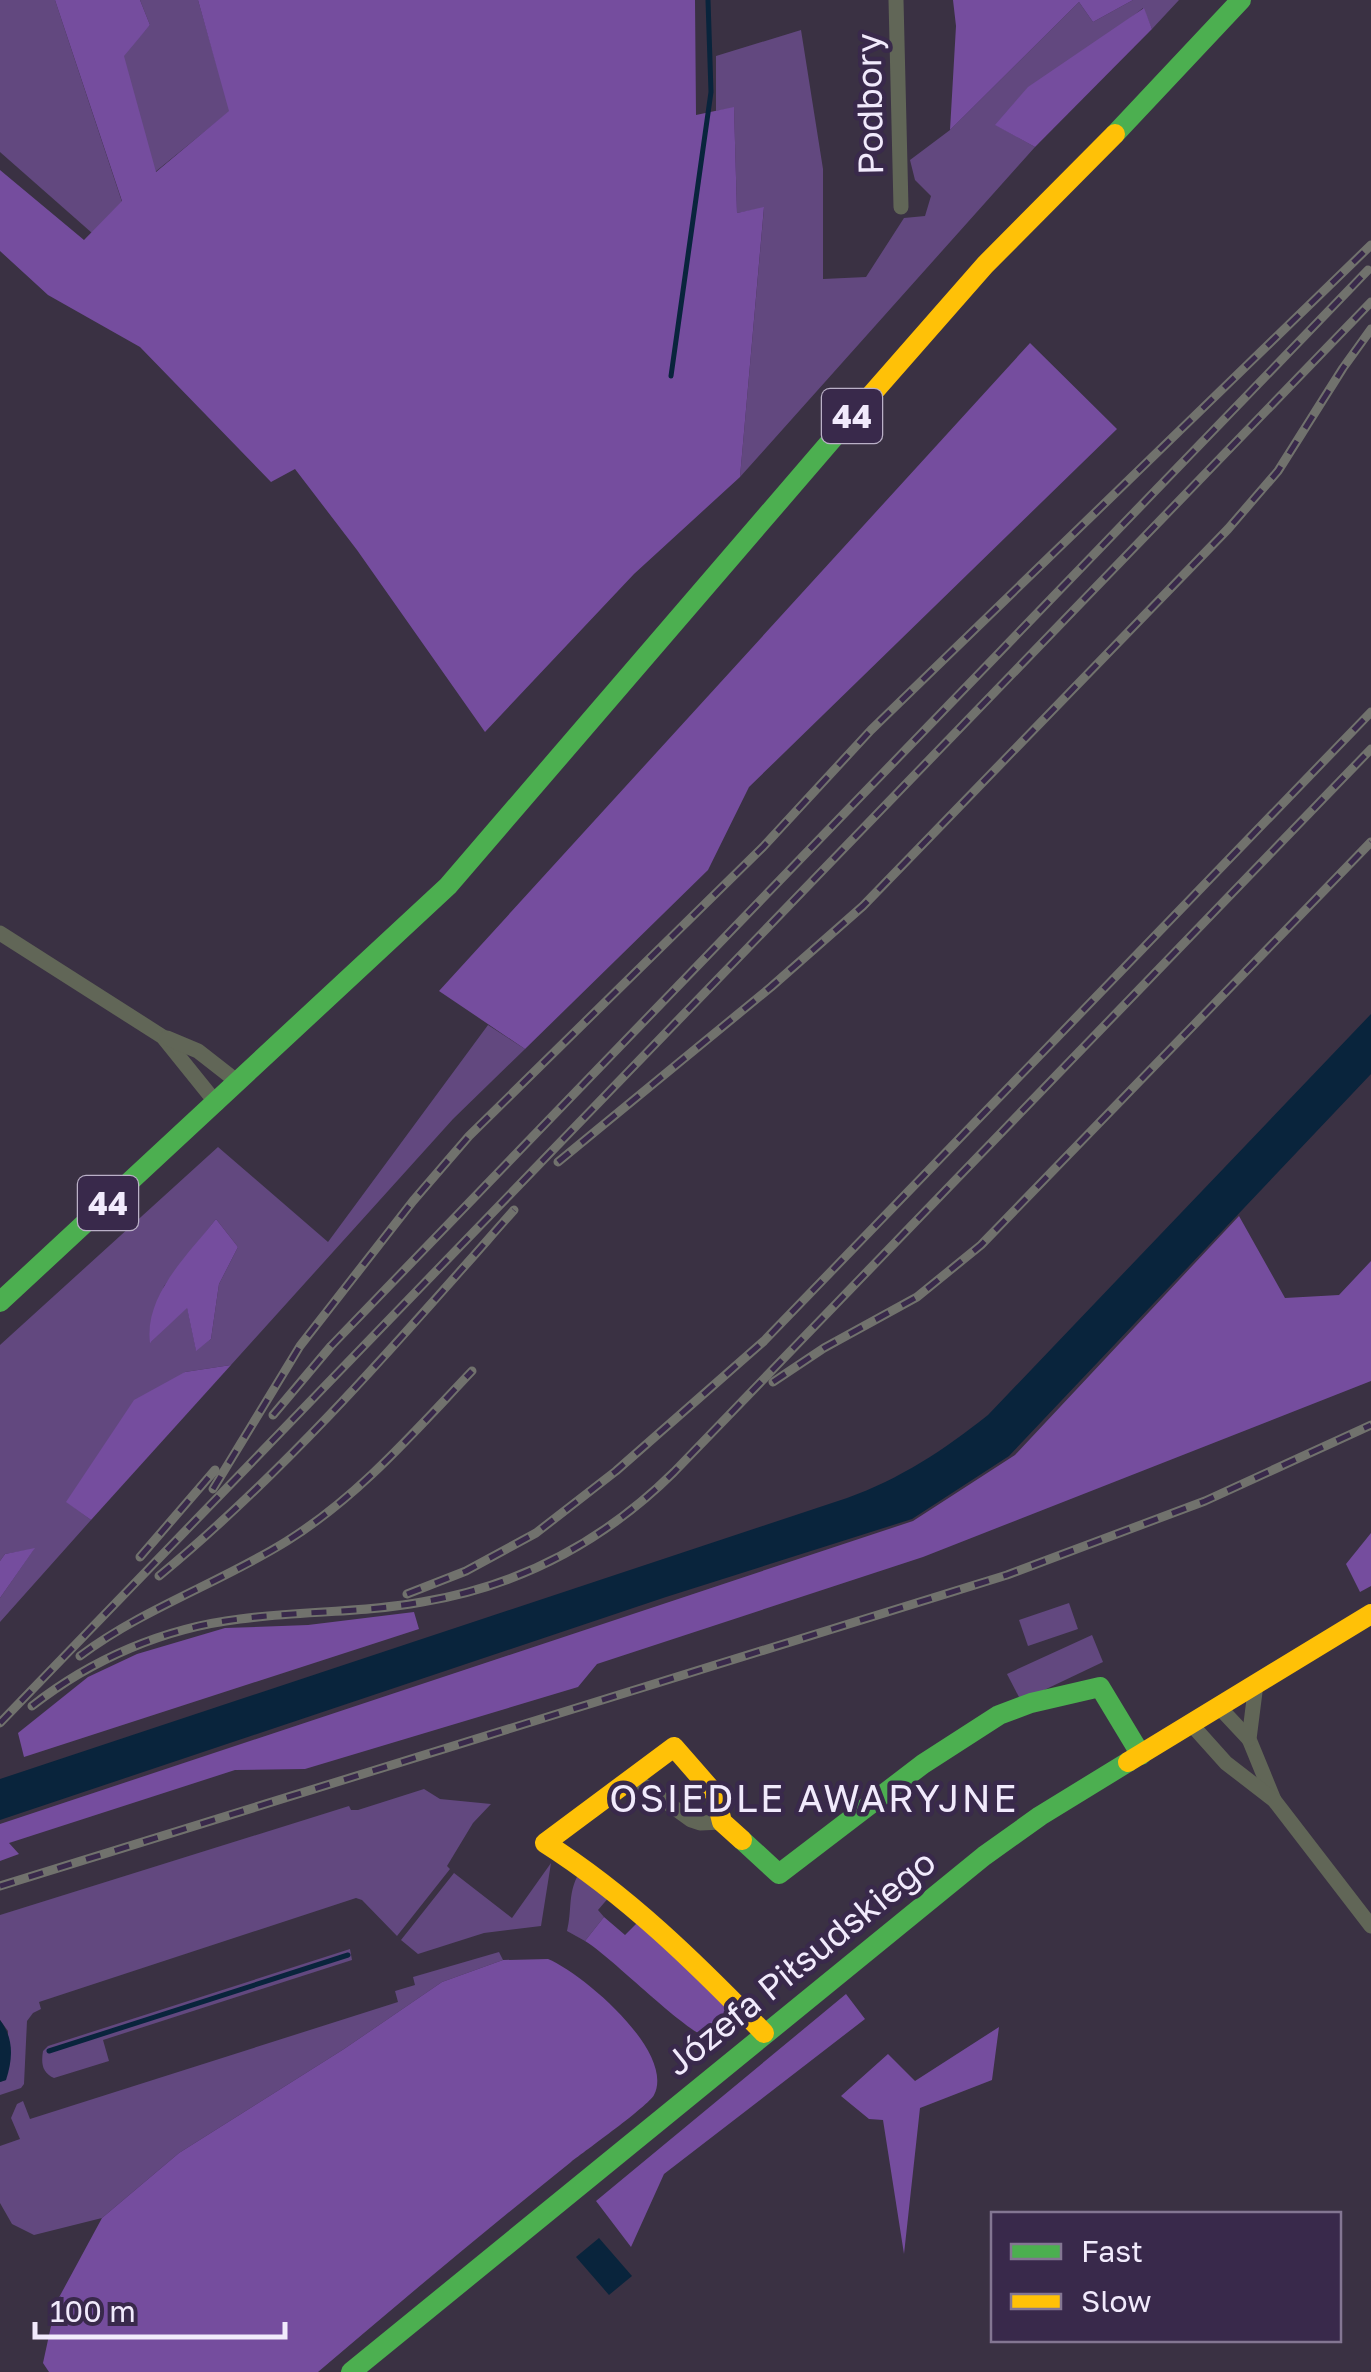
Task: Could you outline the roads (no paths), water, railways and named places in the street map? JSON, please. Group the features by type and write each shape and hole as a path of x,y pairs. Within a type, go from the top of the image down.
{"main road":[{"name":"44","path":"0,1302 448,886 934,322 1241,0"},
{"name":"Józefa Piłsudskiego","path":"351,2372 984,1856 1040,1816 1371,1614"},
{"path":"764,2033 703,1970 597,1876 545,1843 674,1747 715,1794 722,1822 779,1874 923,1764 999,1715 1100,1687 1141,1755"}],"street":[{"name":"Podbory","path":"896,0 901,207"},
{"path":"0,933 163,1037 198,1051 240,1083"},
{"path":"163,1037 217,1104"},
{"path":"1249,1738 1256,1684"},
{"path":"1219,1707 1249,1738 1274,1800"},
{"path":"1191,1724 1226,1763 1274,1800 1371,1926"},
{"path":"633,1778 691,1820 722,1822"}],"water":[{"path":"1371,1014 1371,1074 1009,1456 912,1519 666,1597 0,1820 0,1779 847,1498 921,1462 988,1415"},
{"path":"0,2020 11,2049 6,2080 0,2082"},
{"path":"599,2238 632,2276 609,2295 576,2257"}],"waterway":[{"path":"671,376 711,92 708,0"},
{"path":"49,2051 348,1955"}],"railway":[{"path":"213,1489 300,1346 469,1136 763,847 871,730 1371,245"},
{"path":"273,1415 331,1346 1368,270"},
{"path":"0,1723 1371,302"},
{"path":"558,1162 863,906 1228,529 1278,471 1371,329"},
{"path":"407,1594 466,1571 536,1533 616,1471 764,1341 1371,712"},
{"path":"32,1706 104,1660 157,1638 212,1623 377,1608 458,1595 493,1585 558,1557 619,1519 674,1472 1371,749"},
{"path":"773,1382 824,1348 917,1297 981,1245 1371,842"},
{"path":"159,1576 299,1446 514,1210"},
{"path":"80,1656 130,1624 261,1556 313,1523 385,1462 472,1371"},
{"path":"0,1886 1007,1575 1205,1501 1371,1425"},
{"path":"140,1557 215,1470"}],"district":[{"name":"OSIEDLE AWARYJNE","path":"814,1797"}]}
